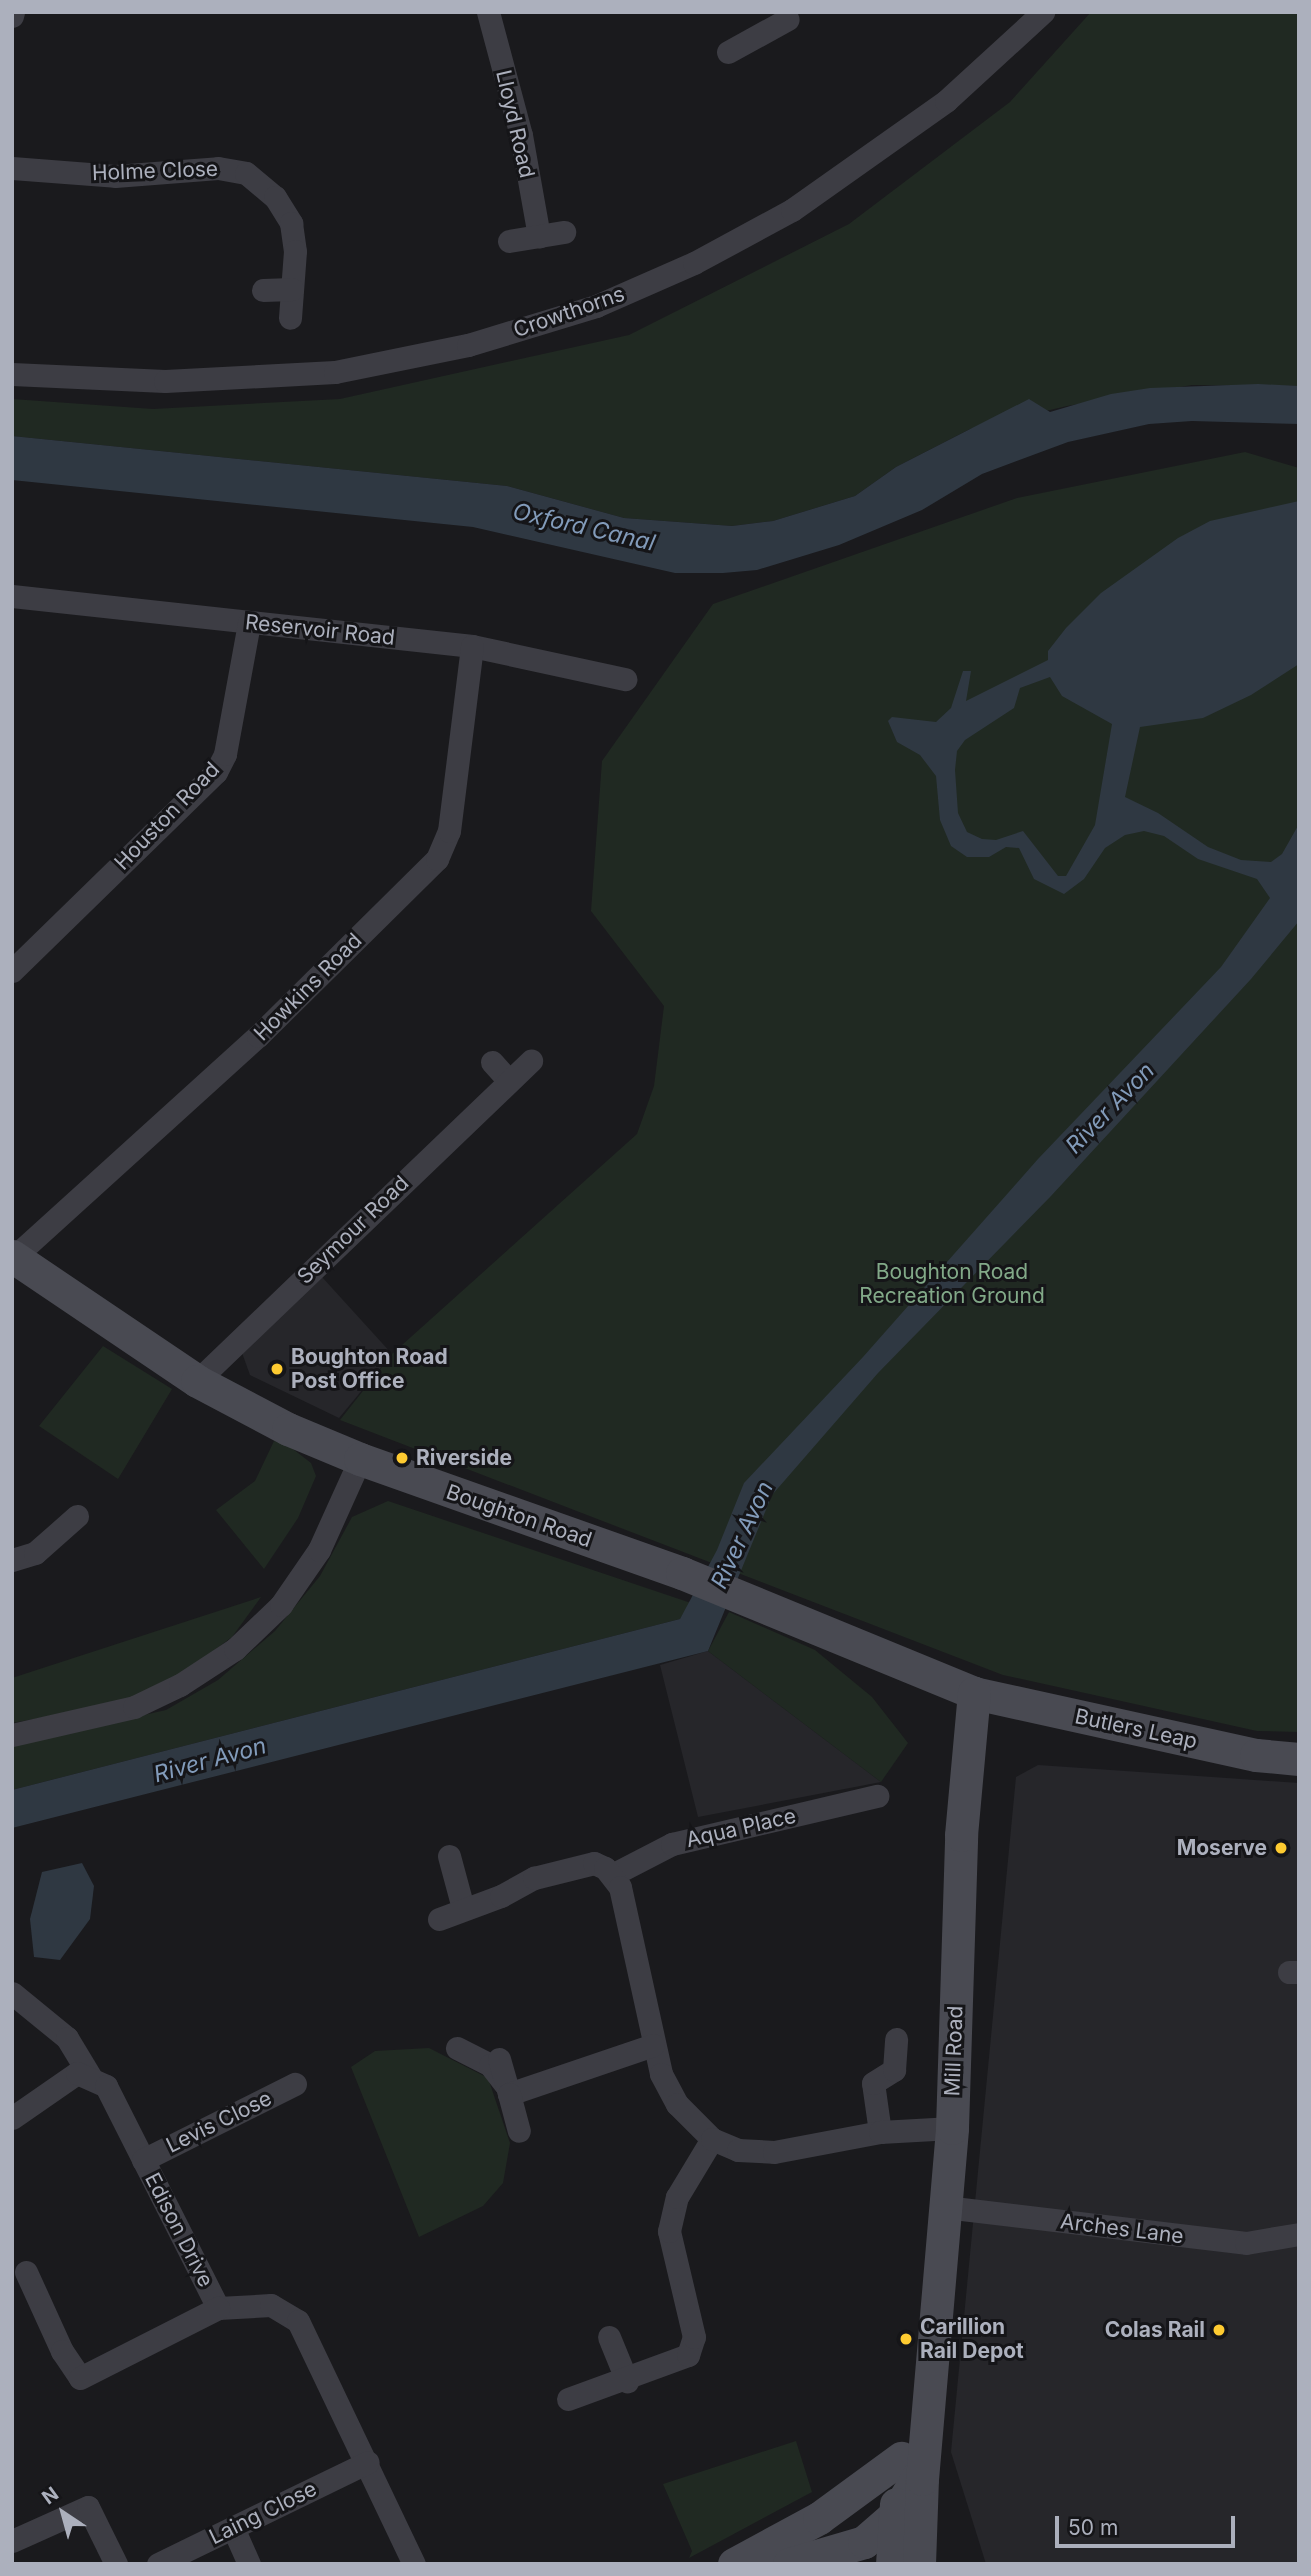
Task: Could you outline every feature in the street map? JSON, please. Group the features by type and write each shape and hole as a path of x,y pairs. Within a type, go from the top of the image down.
{"street":[{"name":"Lloyd Road","path":"488,12 521,135 539,236"},
{"name":"Crowthorns","path":"12,374 165,381 335,372 468,345 596,306 694,263 792,210 946,101 1042,12"},
{"path":"728,52 790,14"},
{"name":"Holme Close","path":"12,168 115,176 218,168 246,173 275,197 291,223 290,318"},
{"path":"509,240 564,232"},
{"path":"263,290 292,289"},
{"name":"Reservoir Road","path":"12,596 472,646 625,679"},
{"name":"Houston Road","path":"12,971 216,772 225,754 249,623"},
{"name":"Howkins Road","path":"13,1257 258,1037 437,859 449,831 472,646"},
{"name":"Seymour Road","path":"197,1381 508,1080 531,1061"},
{"path":"492,1062 508,1080"},
{"name":"Boughton Road","path":"13,1257 197,1381 288,1429 360,1460 682,1573 974,1693"},
{"path":"12,1735 134,1707 180,1685 235,1649 281,1605 319,1550 360,1460"},
{"path":"12,1560 35,1553 77,1516"},
{"name":"Butlers Leap","path":"974,1693 1256,1755 1299,1759"},
{"name":"Mill Road","path":"912,2463 928,2409 952,2128 961,1835 974,1693"},
{"name":"Aqua Place","path":"612,1875 672,1844 877,1796"},
{"path":"449,1856 463,1908"},
{"path":"439,1919 571,1867 594,1863 612,1875 620,1887 661,2074 677,2104 712,2139 738,2150 774,2152 880,2132 952,2128"},
{"name":"Edison Drive","path":"12,1993 67,2038 90,2076 106,2086 218,2308 271,2305 298,2321 368,2462 414,2564"},
{"path":"880,2132 873,2083 894,2070 896,2039"},
{"path":"508,2090 653,2045"},
{"path":"457,2048 490,2064 508,2090"},
{"path":"499,2059 519,2131"},
{"path":"12,2118 60,2081 77,2073 90,2076"},
{"name":"Levis Close","path":"143,2160 295,2084"},
{"path":"568,2399 627,2381 688,2355 694,2337 669,2231 677,2197 712,2139"},
{"name":"Arches Lane","path":"945,2207 1246,2244 1299,2234"},
{"path":"26,2272 62,2351 80,2378 218,2308"},
{"path":"609,2337 627,2381"},
{"name":"Laing Close","path":"158,2564 368,2462"},
{"path":"864,2542 901,2563 912,2463"},
{"path":"734,2564 912,2463"},
{"path":"12,2541 88,2507 116,2564"},
{"path":"812,2522 907,2522"},
{"path":"789,2564 864,2542 907,2522"},
{"path":"233,2528 249,2564"}],"shaded area":[{"path":"322,1277 392,1354 339,1418 250,1375 241,1350"},
{"path":"708,1651 881,1782 698,1817 660,1665"},
{"path":"1038,1765 1299,1783 1299,2564 986,2564 951,2452 1016,1777"}],"green space":[{"path":"1091,12 1299,12 1299,386 1192,385 1067,406 970,429 896,467 855,496 773,521 732,526 624,518 507,486 12,436 12,399 153,409 340,399 629,335 849,224 1010,102"},
{"name":"Boughton Road Recreation Ground","path":"1245,452 1299,468 1299,1732 1257,1731 1003,1675 340,1420 392,1354 637,1134 654,1086 664,1006 591,911 602,761 713,604 1017,498"},
{"path":"103,1346 172,1389 118,1479 39,1426"},
{"path":"274,1441 289,1446 311,1463 316,1476 298,1518 264,1569 216,1510 255,1481"},
{"path":"388,1501 691,1603 680,1619 12,1790 12,1745 166,1710 218,1680 275,1631 320,1576 352,1517"},
{"path":"261,1597 232,1637 182,1674 118,1704 12,1723 12,1678"},
{"path":"729,1612 815,1650 872,1697 908,1743 881,1782 708,1651"},
{"path":"429,2048 488,2078 510,2143 503,2183 483,2206 419,2237 351,2067 375,2051"},
{"path":"796,2441 812,2492 689,2558 692,2551 663,2484"}],"water":[{"name":"Oxford Canal","path":"1258,384 1299,386 1299,424 1192,421 1149,424 1068,442 982,474 922,510 839,545 757,570 723,573 675,573 473,527 12,480 12,436 507,486 624,518 732,526 773,521 855,496 896,467 1029,399 1050,412 1111,394 1150,388"},
{"name":"River Avon","path":"1299,501 1299,664 1251,695 1203,718 1140,727 1125,797 1158,813 1208,847 1241,860 1271,862 1282,854 1299,824 1299,921 1251,979 1051,1196 878,1373 772,1495 708,1651 12,1828 12,1790 680,1619 717,1550 744,1483 863,1357 1038,1159 1221,967 1270,898 1257,879 1198,859 1164,836 1144,831 1125,835 1105,848 1084,879 1064,894 1034,879 1019,848 1006,847 989,857 967,857 951,846 940,820 936,776 920,755 897,742 888,721 892,717 936,722 951,708 963,671 971,671 966,701 1048,660 1048,651 1066,628 1101,593 1178,538 1210,521","holes":["1050,677 1062,696 1112,724 1095,825 1066,876 1058,876 1023,831 996,840 982,839 967,832 958,813 955,770 957,751 965,740 1014,708 1020,688"]},
{"path":"82,1863 94,1886 90,1919 60,1960 34,1957 30,1919 42,1872"}],"place":[{"name":"Boughton Road Post Office","path":"277,1369"},
{"name":"Riverside","path":"402,1458"},
{"name":"Moserve","path":"1281,1848"},
{"name":"Colas Rail","path":"1219,2330"},
{"name":"Carillion Rail Depot","path":"906,2339"}]}
